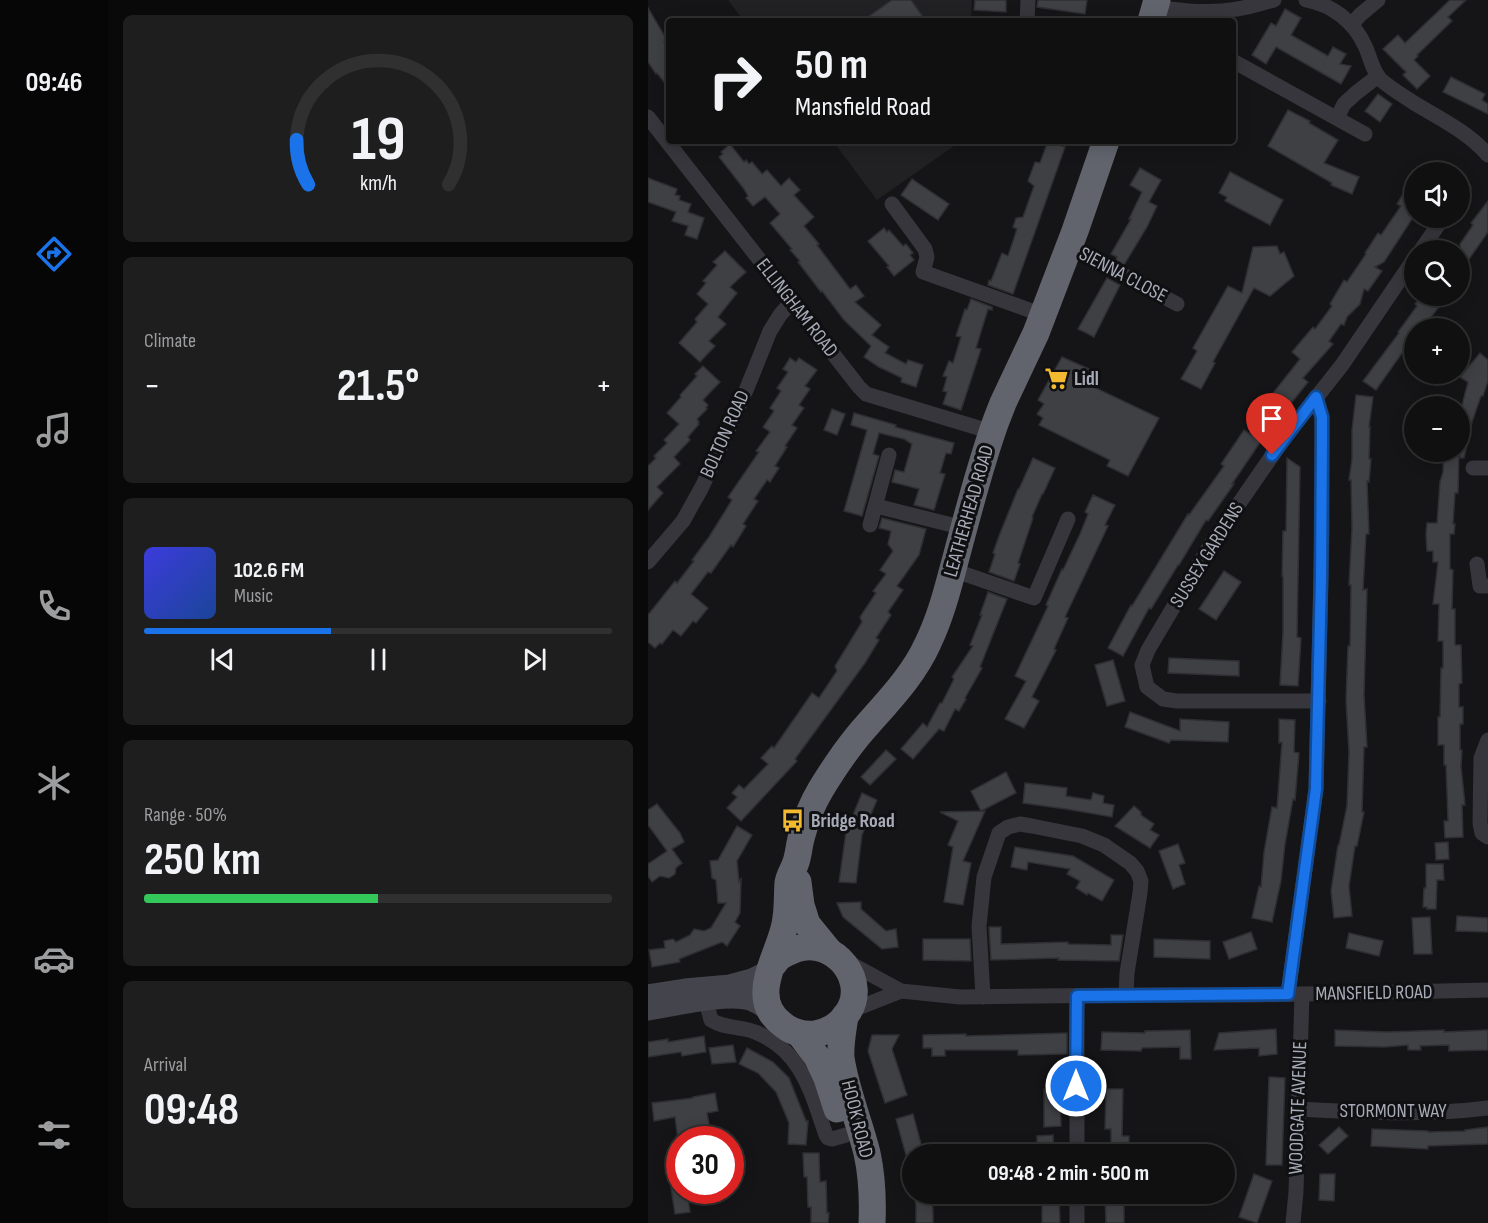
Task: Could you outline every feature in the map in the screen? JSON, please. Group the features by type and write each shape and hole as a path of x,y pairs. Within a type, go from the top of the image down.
{"highway":[{"name":"LEATHERHEAD ROAD","path":"797,860 801,836 809,811 825,782 857,737 908,678 928,645 941,611 992,432 1036,333 1105,144"},
{"path":"797,860 801,905 807,924 847,968 853,981 853,996 847,1013 832,1028 816,1034 799,1033 778,1022 770,1012 765,997 766,981 785,924 789,880 797,860"},
{"path":"771,969 780,957 804,946 817,947 833,954"},
{"name":"HOOK ROAD","path":"847,1013 841,1057 867,1155 873,1195 872,1223"},
{"name":"HOOK ROAD","path":"799,1033 817,1057 827,1078 846,1136 855,1169 858,1223"}],"street":[{"path":"1027,18 1028,0"},
{"path":"1154,9 1190,12 1274,0"},
{"path":"1306,0 1331,8 1344,16 1366,46 1378,76 1399,94 1452,125 1488,155"},
{"path":"1352,24 1378,0"},
{"path":"1236,63 1342,127 1365,134"},
{"path":"1342,127 1344,104 1378,76"},
{"name":"ELLINGHAM ROAD","path":"648,117 666,140"},
{"name":"ELLINGHAM ROAD","path":"669,144 866,394 992,432"},
{"path":"892,204 925,249 927,257 923,272 1043,315"},
{"name":"SIENNA CLOSE","path":"1069,246 1177,304"},
{"name":"SUSSEX GARDENS","path":"1319,701 1177,701 1163,699 1147,687 1142,665 1148,650 1209,547 1285,437 1342,365 1404,274"},
{"name":"BOLTON ROAD","path":"649,557 683,521 702,487 770,331 792,301"},
{"name":"WOODGATE AVENUE","path":"1293,1223 1298,1109 1295,994 1316,789 1319,701 1322,417 1316,397"},
{"path":"870,525 889,455"},
{"path":"876,506 964,528"},
{"path":"953,570 1034,598 1068,519"},
{"path":"1477,564 1480,586 1488,586"},
{"path":"1488,740 1481,758 1480,823 1482,833 1488,837"},
{"path":"983,997 979,926 984,877 999,833 1008,827 1020,824 1082,836 1104,845 1130,863 1137,871 1141,881 1126,995"},
{"name":"MANSFIELD ROAD","path":"833,954 901,991 941,996 1253,995 1488,990"},
{"path":"648,995 730,985 752,979 771,969"},
{"name":"MANSFIELD ROAD","path":"847,1013 901,991"},
{"path":"1077,996 1077,1144"},
{"path":"648,1010 706,1000 739,998 751,1000 770,1012"},
{"path":"706,1000 711,1020 718,1024 752,1030 786,1050 809,1086 828,1138 846,1136"},
{"name":"STORMONT WAY","path":"1298,1109 1392,1113 1488,1108"},
{"path":"1077,1204 1077,1223"}],"shaded area":[{"path":"728,0 972,0 971,18 742,18"},
{"path":"835,144 957,144 877,200"}],"building":[{"path":"892,0 911,0 924,18 866,18"},
{"path":"975,0 1006,0 1006,12 974,10"},
{"path":"1038,0 1087,0 1085,14 1037,7"},
{"path":"1450,0 1466,0 1448,17 1452,21 1414,60 1430,76 1417,89 1403,75 1406,72 1383,49 1398,35 1405,43"},
{"path":"648,8 666,38 664,42 666,45 666,84 648,62"},
{"path":"1285,9 1301,18 1291,35 1328,56 1333,47 1346,54 1340,64 1351,66 1341,84 1276,47 1266,64 1252,55 1271,23 1276,26"},
{"path":"1451,77 1485,94 1482,100 1488,104 1488,114 1443,92"},
{"path":"1378,94 1392,104 1380,122 1365,111"},
{"path":"1288,110 1310,121 1309,123 1338,140 1324,163 1359,177 1352,194 1331,185 1332,183 1268,146"},
{"path":"730,144 744,162 746,160 749,164 752,162 762,174 767,170 781,186 789,178 800,190 794,195 814,217 804,226 850,289 856,285 864,296 855,302 881,325 872,335 889,347 885,353 906,364 908,360 923,365 916,387 901,382 902,378 864,357 871,346 844,320 821,292 798,262 800,261 790,250 792,249 770,223 780,214 765,197 753,206 746,198 748,196 744,189 719,157"},
{"path":"1047,144 1065,147 1013,294 988,285 989,280 991,281 1002,253 1008,256 1017,229 1013,227 1016,218 1023,217 1034,186 1028,181 1035,162 1040,163"},
{"path":"1140,168 1161,180 1149,202 1157,206 1124,265 1111,254 1131,219 1129,219 1142,192 1130,185"},
{"path":"1230,172 1283,200 1270,225 1225,201 1227,197 1219,193"},
{"path":"648,178 677,189 675,195 680,196 679,200 691,204 688,212 704,218 697,239 685,235 688,226 672,221 676,212 648,202"},
{"path":"912,179 949,204 938,220 901,195"},
{"path":"1404,192 1404,228 1406,228 1384,262 1375,267 1382,271 1368,291 1364,289 1360,304 1329,341 1333,344 1303,378 1308,382 1276,422 1276,427 1258,412 1300,359 1292,352 1313,327 1315,329 1332,306 1330,304 1344,280 1347,282 1378,233 1381,235 1401,206 1397,204"},
{"path":"1488,201 1488,232 1470,258 1470,240 1463,240 1473,225 1471,223"},
{"path":"884,228 887,232 889,230 903,246 906,244 913,253 910,255 914,260 894,276 887,267 889,266 868,241"},
{"path":"1277,246 1280,254 1284,252 1294,276 1270,296 1254,288 1213,362 1215,363 1201,389 1181,379 1197,351 1193,348 1228,286 1242,293 1253,247"},
{"path":"725,251 746,272 730,287 737,293 718,317 726,324 709,341 715,346 700,362 679,343 697,322 695,319 708,304 697,294 706,283 703,281 717,265 713,262"},
{"path":"1107,278 1120,285 1094,337 1078,329"},
{"path":"971,299 992,307 992,310 988,309 976,348 981,349 961,410 943,404 947,392 943,391 947,377 943,376 949,361 953,363 961,337 956,336 965,309 967,310"},
{"path":"1417,306 1440,306 1430,318 1408,318"},
{"path":"1404,324 1404,350 1376,390 1363,381"},
{"path":"1480,353 1488,360 1488,381 1470,431 1470,396 1464,396 1467,384 1470,384 1470,365"},
{"path":"1062,357 1089,369 1083,382 1159,418 1128,476 1107,466 1110,460 1039,425 1043,418 1037,414 1044,404 1038,400"},
{"path":"790,358 796,362 799,358 817,370 805,386 810,389 799,405 804,408 792,425 797,428 775,466 779,468 770,482 767,480 754,499 758,501 743,524 746,526 733,547 731,545 711,573 708,572 691,594 708,608 681,636 673,630 662,644 660,643 655,648 648,642 648,615 694,561 692,560 732,500 728,497 759,452 756,451 770,432 763,427 774,411 770,408 781,391 777,388 788,372 783,369"},
{"path":"703,366 720,382 703,400 708,405 707,409 697,419 699,424 688,437 690,440 674,457 680,464 657,487 663,493 648,510 648,466 667,443 664,440 679,424 667,413"},
{"path":"1356,395 1373,397 1369,427 1369,459 1371,459 1369,482 1367,481 1369,534 1366,534 1363,590 1367,589 1364,695 1367,747 1364,747 1362,812 1364,812 1357,846 1355,846 1349,886 1352,916 1334,918 1331,891 1347,806 1349,752 1346,700 1348,646 1350,646 1351,585 1349,585 1352,528 1351,480 1349,480"},
{"path":"832,409 845,414 837,435 824,430"},
{"path":"854,413 954,443 951,454 946,453 940,473 945,474 934,510 914,505 919,489 892,482 895,470 904,472 912,444 904,439 879,433 873,454 879,456 862,516 844,511 867,430 851,425"},
{"path":"1244,430 1261,441 1232,484 1234,484 1208,521 1206,520 1151,609 1149,608 1123,656 1108,648 1131,605 1188,514 1224,466 1221,464"},
{"path":"1033,458 1055,468 1032,517 1014,581 989,572 999,536"},
{"path":"1287,458 1300,467 1297,637 1301,638 1298,686 1280,685"},
{"path":"1444,462 1459,462 1454,534 1450,534 1450,569 1453,570 1452,609 1455,609 1455,645 1461,645 1462,683 1459,684 1459,707 1463,707 1463,724 1460,724 1460,750 1462,750 1461,766 1465,805 1462,805 1463,837 1445,838 1444,821 1448,821 1446,765 1444,765 1444,745 1438,745 1443,641 1438,641 1439,604 1433,604 1438,562 1433,562 1433,551 1427,551 1426,534 1427,523 1437,523 1440,482"},
{"path":"1093,495 1115,505 1105,525 1108,526 1065,617 1068,618 1054,649 1056,650 1032,697 1039,701 1024,728 1005,719 1026,681 1015,676 1080,534 1088,514 1085,512"},
{"path":"882,518 926,529 919,555 897,586 903,590 888,612 891,615 876,638 879,640 865,663 795,759 797,761 741,821 727,808 737,797 732,793 739,785 744,789 768,764 761,758 772,746 774,748 812,693 819,698 837,671 835,666 862,622 860,617 876,593 873,591 886,574 880,570 893,551 888,544 891,531 879,528"},
{"path":"1224,571 1241,582 1216,620 1199,609"},
{"path":"988,592 1007,599 980,667 982,668 959,711 955,709 944,731 939,729 913,759 901,749 923,723 927,727 942,703 954,679 952,677 973,646 970,645"},
{"path":"1169,658 1239,661 1239,676 1168,673"},
{"path":"1113,660 1125,701 1107,706 1095,665"},
{"path":"1130,712 1180,731 1180,719 1229,722 1228,742 1171,740 1169,743 1125,727"},
{"path":"1279,719 1295,720 1294,752 1299,753 1295,800 1293,799 1281,881 1272,922 1252,918 1259,886 1261,887 1272,807 1277,808 1282,742 1279,743"},
{"path":"886,750 896,759 870,785 861,777"},
{"path":"1006,772 1016,793 981,811 971,791"},
{"path":"1025,783 1067,788 1066,796 1091,800 1093,793 1104,796 1103,803 1114,805 1112,817 1023,803"},
{"path":"862,793 877,800 862,835 856,883 839,882 846,832"},
{"path":"657,804 680,833 684,842 672,849 682,863 676,868 675,874 669,878 660,876 652,882 648,876 648,864 667,851 648,825 648,810"},
{"path":"1134,806 1141,812 1141,815 1154,824 1150,830 1159,835 1150,848 1115,826"},
{"path":"985,811 963,861 971,863 963,905 944,902 953,847 948,845 958,821 940,812"},
{"path":"737,826 752,835 737,861 739,882 741,879 740,913 735,922 740,926 727,946 722,942 679,959 680,962 652,967 649,950 665,948 664,941 673,939 676,942 690,935 694,929 704,931 711,928 726,903 718,903 716,880 712,878 710,861 718,860"},
{"path":"1448,842 1449,859 1436,860 1435,843"},
{"path":"1178,844 1185,863 1179,865 1185,884 1173,889 1159,851"},
{"path":"1015,847 1073,856 1114,880 1102,901 1076,888 1080,881 1067,874 1070,869 1028,862 1027,870 1011,867"},
{"path":"1426,864 1443,864 1444,880 1437,880 1436,909 1423,907"},
{"path":"861,902 861,909 886,931 896,929 898,947 882,949 843,917 837,903"},
{"path":"1457,916 1488,918 1488,932 1456,931"},
{"path":"1430,917 1432,954 1414,954 1412,918"},
{"path":"989,927 1001,927 1001,944 1068,942 1068,944 1111,945 1111,935 1123,935 1119,961 1058,960 1059,958 991,960"},
{"path":"1251,932 1257,949 1229,959 1223,942"},
{"path":"1349,933 1383,941 1379,956 1346,948"},
{"path":"923,939 970,939 971,961 923,960"},
{"path":"1154,939 1210,941 1210,959 1154,957"},
{"path":"1276,1029 1277,1054 1259,1056 1259,1048 1214,1050 1219,1033"},
{"path":"1190,1030 1191,1059 1180,1059 1180,1047 1142,1048 1141,1051 1101,1050 1102,1032 1145,1033 1145,1031"},
{"path":"1335,1030 1386,1032 1444,1030 1444,1032 1488,1030 1488,1050 1449,1051 1449,1045 1420,1046 1421,1050 1408,1050 1408,1045 1335,1046"},
{"path":"1067,1033 1067,1054 1018,1055 1018,1050 945,1050 945,1056 932,1056 932,1048 923,1048 923,1035"},
{"path":"872,1035 899,1035 892,1049 907,1095 885,1103 868,1051"},
{"path":"704,1036 706,1052 682,1056 681,1052 648,1057 648,1042 668,1039 668,1042"},
{"path":"733,1045 736,1062 712,1064 709,1048"},
{"path":"747,1048 773,1062 789,1078 806,1121 808,1121 806,1145 788,1144 789,1123 776,1092 758,1073 739,1064"},
{"path":"1269,1077 1285,1078 1282,1165 1266,1165"},
{"path":"1044,1089 1060,1089 1061,1126 1044,1127"},
{"path":"1106,1089 1123,1089 1122,1136 1129,1136 1129,1144 1111,1144 1111,1129 1105,1129"},
{"path":"715,1093 718,1111 707,1113 709,1126 676,1126 675,1117 654,1121 652,1103"},
{"path":"913,1114 921,1144 903,1144 896,1119"},
{"path":"1339,1127 1348,1136 1328,1154 1319,1145"},
{"path":"1488,1127 1488,1144 1428,1146 1428,1149 1371,1146 1372,1129 1428,1132 1465,1131"},
{"path":"1053,1135 1053,1144 1037,1144 1037,1136"},
{"path":"803,1153 819,1153 820,1182 826,1181 828,1223 811,1223 811,1207 808,1207"},
{"path":"1254,1174 1272,1181 1257,1223 1239,1217"},
{"path":"1320,1174 1335,1174 1334,1201 1319,1200"},
{"path":"673,1204 689,1204 690,1212 675,1214"},
{"path":"916,1204 932,1204 933,1223 916,1223"},
{"path":"1042,1204 1059,1204 1060,1223 1042,1223"},
{"path":"1105,1204 1124,1204 1124,1223 1106,1223"}],"place":[{"name":"Lidl","path":"1056,379"},
{"name":"Bridge Road","path":"793,821"}],"route":[{"path":"1076,1086 1077,996 1288,994 1316,789 1322,529 1322,417 1316,397 1272,455"}]}
